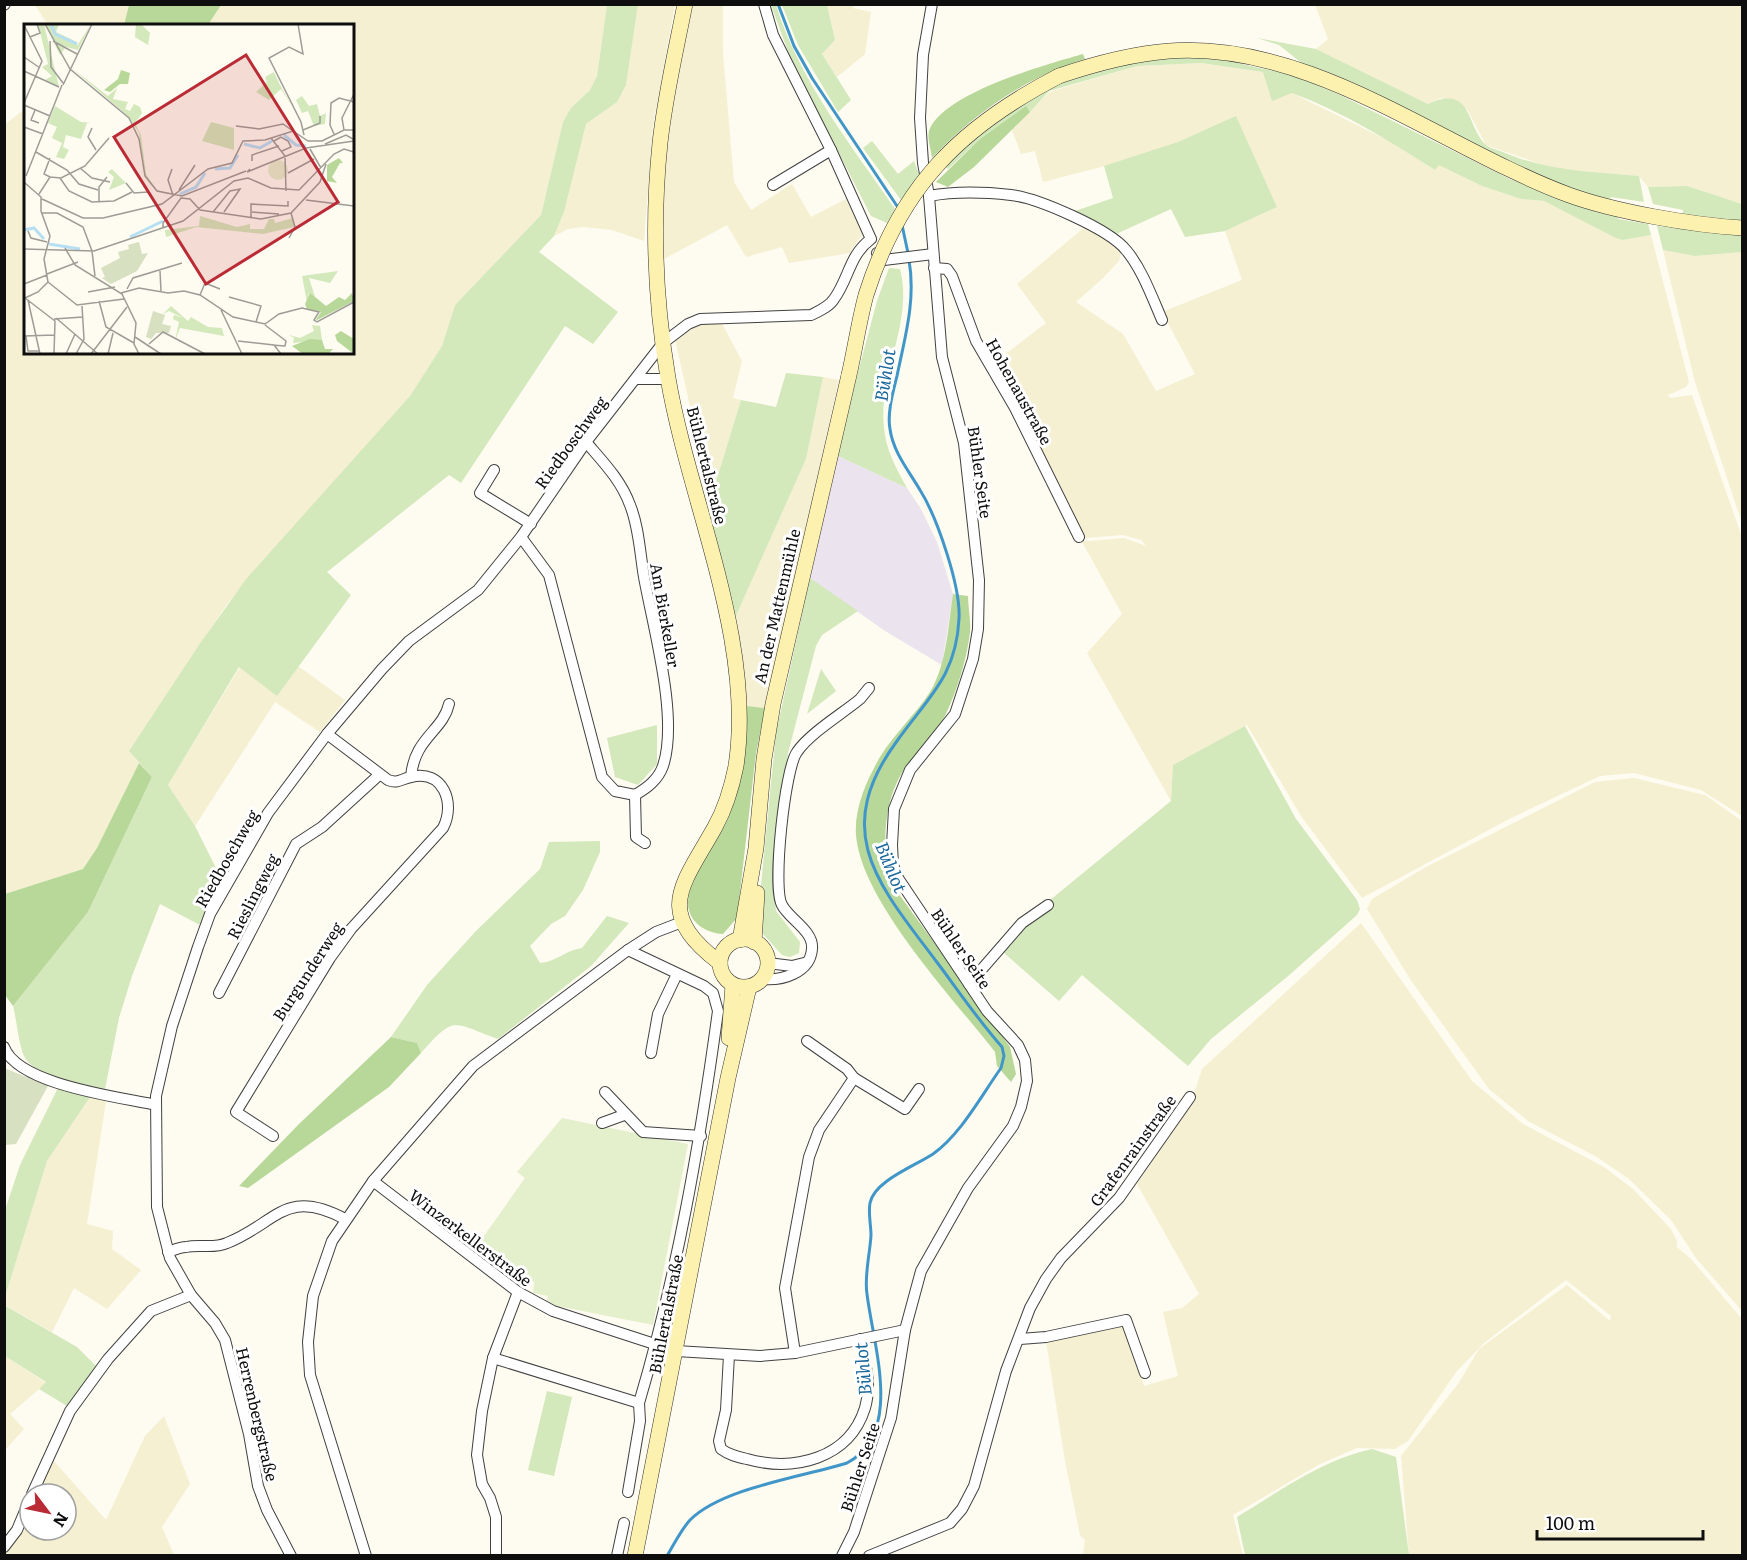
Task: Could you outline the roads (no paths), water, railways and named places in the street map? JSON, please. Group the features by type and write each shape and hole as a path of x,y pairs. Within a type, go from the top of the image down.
{"main road":[{"name":"Bühlertalstraße","path":"682,922 680,893 716,825 733,780 737,753 739,704 732,637 668,379 663,343 656,251 660,142 685,4"},
{"name":"An der Mattenmühle","path":"740,943 757,880 756,848 764,759 773,704 866,296 877,264 901,214 926,177 946,153 975,126 1013,99 1059,76 1133,56 1168,51 1212,52 1292,67 1336,85 1513,171 1570,195 1613,207 1691,222 1743,228"},
{"path":"682,922 695,939 720,963 722,972 741,986 762,979 768,963 761,947 695,939"},
{"path":"720,963 740,943"},
{"name":"Bühlertalstraße","path":"635,1556 728,1078 741,986"}],"street":[{"path":"764,4 773,35 831,150 773,185"},
{"name":"Bühler Seite","path":"848,1555 891,1418 905,1330 921,1270 968,1188 1013,1126 1021,1107 1027,1081 1025,1060 1018,1045 987,1011 897,878 893,865 894,809 910,770 955,714 973,659 978,628 979,580 964,443 942,357 929,196 923,164 920,118 923,55 932,4"},
{"name":"Riedboschweg","path":"191,1295 168,1252 157,1207 156,1104 172,1026 210,914 268,813 327,734 403,648 478,590 531,524 586,442 663,343 688,324 700,319 810,315 825,308 835,299 851,260 861,246 871,239 831,150"},
{"path":"929,196 953,192 1014,195 1092,226 1128,252 1162,320"},
{"path":"875,251 884,260 933,255"},
{"name":"Hohenaustraße","path":"934,268 947,269 952,276 976,341 1015,408 1079,537"},
{"path":"636,379 668,379"},
{"name":"Am Bierkeller","path":"586,442 617,478 632,508 665,697 667,732 663,765 658,776 648,787 635,795"},
{"path":"494,470 480,493 531,524"},
{"path":"521,537 549,575 602,777 615,791 635,795 636,837 645,843"},
{"path":"762,979 786,978 799,970 812,949 811,940 782,906 777,882 791,765 798,749 860,699 869,688"},
{"path":"411,777 417,751 447,713 449,704"},
{"path":"327,734 379,775"},
{"name":"Burgunderweg","path":"273,1136 236,1112 330,958 351,929 446,821 450,804 447,794 432,780 411,777 394,783 379,775"},
{"name":"Rieslingweg","path":"219,993 296,844 322,827 379,775"},
{"path":"969,984 1022,924 1048,905"},
{"path":"366,1556 310,1375 308,1342 313,1296 322,1265 345,1219 373,1181 473,1066 628,950 656,932 682,922"},
{"path":"628,950 704,986 713,993 718,1003 701,1136 657,1345 639,1403 640,1421 628,1492"},
{"path":"768,963 792,966 804,963"},
{"path":"651,1053 658,1014 677,974"},
{"path":"807,1041 847,1069 854,1078 905,1109 919,1089"},
{"path":"4,1047 14,1061 53,1082 156,1104"},
{"path":"795,1353 785,1288 809,1157 819,1130 854,1078"},
{"path":"605,1092 643,1132 701,1136"},
{"name":"Grafenrainstraße","path":"870,1556 950,1523 962,1509 974,1486 997,1400 1030,1308 1056,1265 1119,1198 1190,1097"},
{"path":"603,1123 624,1114"},
{"name":"Winzerkellerstraße","path":"373,1181 518,1292 553,1311 676,1351 729,1355 795,1353 905,1330"},
{"path":"168,1252 186,1246 216,1246 228,1243 271,1216 294,1207 309,1205 345,1219"},
{"path":"496,1556 495,1517 490,1498 482,1484 477,1455 482,1411 493,1358 518,1292"},
{"path":"37,1482 62,1426 108,1359 151,1311 191,1295"},
{"name":"Herrenbergstraße","path":"191,1295 215,1323 225,1340 249,1434 258,1486 267,1510 291,1556"},
{"path":"1020,1339 1046,1337 1126,1320 1145,1373"},
{"path":"729,1355 726,1410 718,1442 721,1449 755,1461 789,1464 826,1455 838,1448 858,1425 865,1408 869,1388 864,1339"},
{"path":"493,1358 639,1403"},
{"path":"616,1556 624,1523"},
{"path":"4,1547 18,1528"}],"waterway":[{"name":"Bühlot","path":"778,4 794,46 812,78 899,209"},
{"name":"Bühlot","path":"902,225 908,253"},
{"name":"Bühlot","path":"667,1556 690,1520 704,1509 742,1492 847,1463 864,1449 875,1431 880,1410 881,1386 866,1287 871,1235 870,1203 873,1195 887,1181 933,1154 953,1136 1001,1068 1004,1056 1002,1047 976,1016 896,907 881,882 870,856 865,830 867,803 877,773 946,671 957,639 959,619 959,605 952,571 934,517 898,453 890,429 891,402 910,304 909,260"}]}
